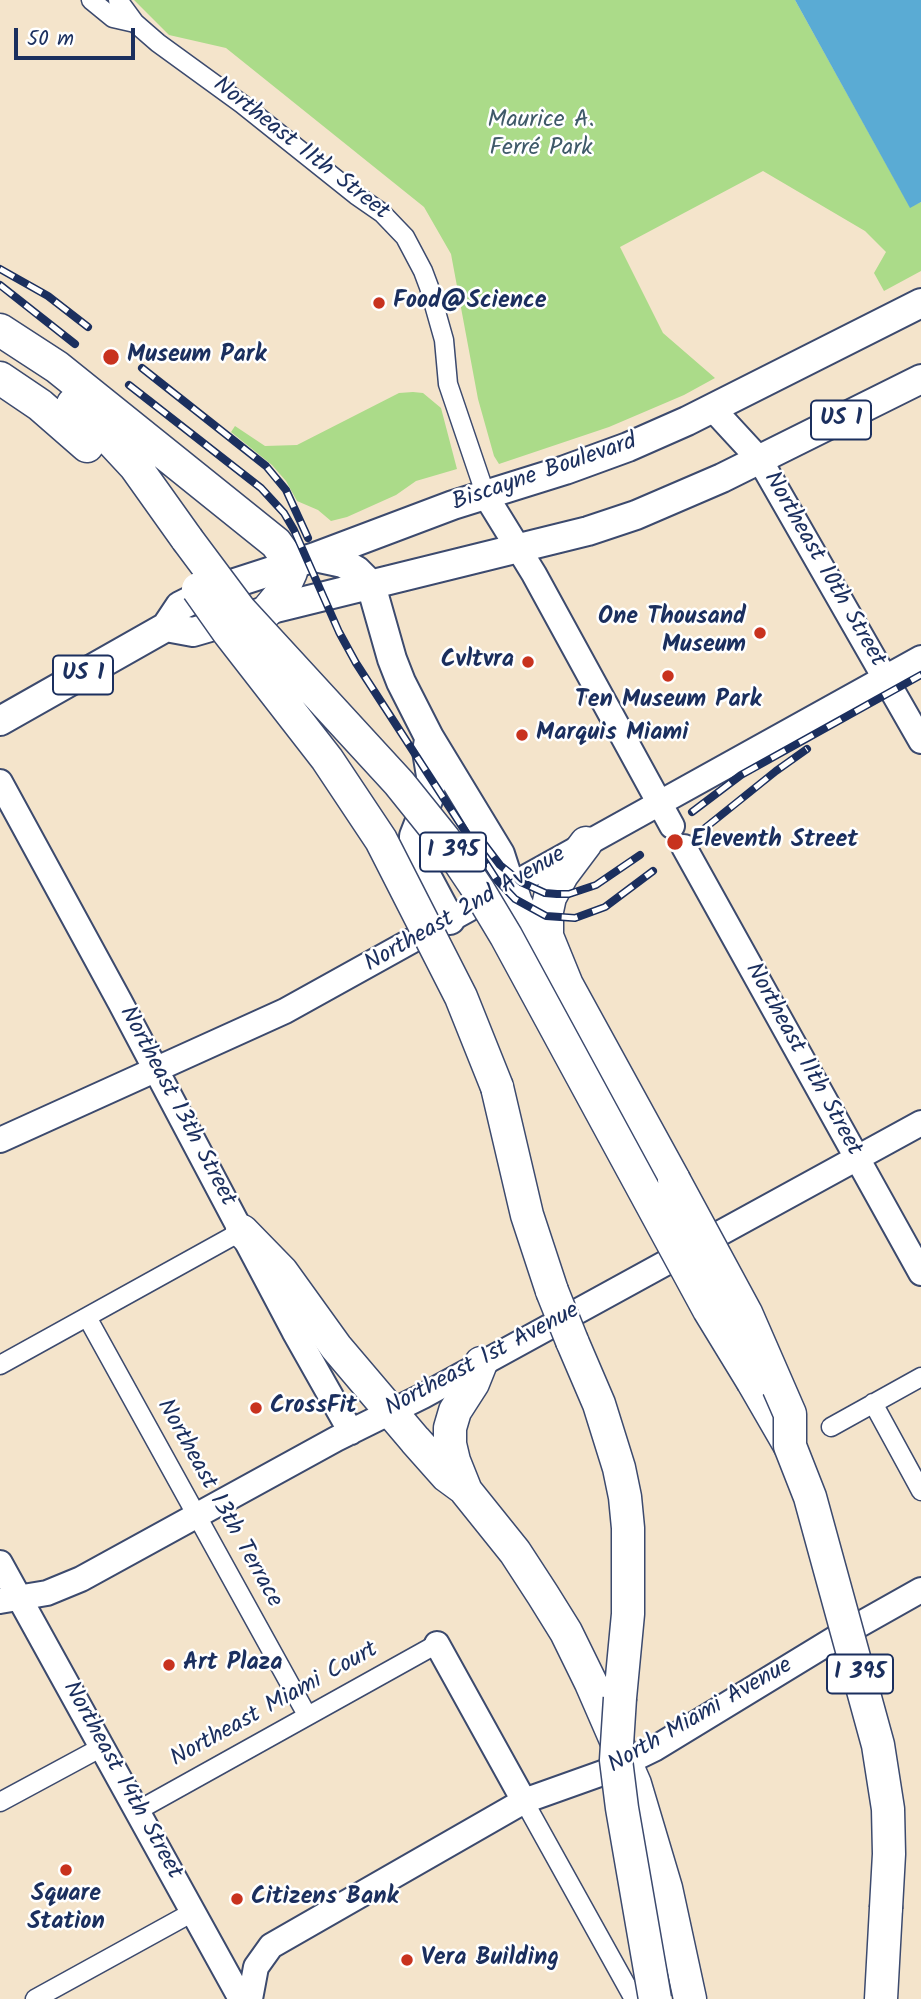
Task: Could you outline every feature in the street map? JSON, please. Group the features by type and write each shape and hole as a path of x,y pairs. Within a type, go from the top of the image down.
{"highway":[{"path":"0,330 57,367 266,534 285,553 303,561 267,611"},
{"name":"I 395","path":"0,354 42,380 95,423 135,466 229,633 327,759 381,840 433,939 475,1030 497,1087 530,1227 552,1292 599,1404 625,1497 629,1602 617,1760 622,1808 655,1999"},
{"name":"I 395","path":"0,378 40,405 88,446 399,783 444,839 506,936 709,1310 790,1446 801,1472 824,1547 867,1700 884,1776 889,1854 881,1999"},
{"path":"586,843 557,883 547,912 547,936 567,985 722,1267 765,1352 790,1413 790,1446"},
{"path":"510,885 516,903 549,964 567,985"},
{"path":"242,1231 282,1272 336,1346 391,1412 447,1476 466,1490 515,1552 566,1632 627,1764 666,1888 690,1999"},
{"path":"466,1490 454,1461 450,1428 455,1411 473,1383 481,1363"}],"main road":[{"name":"Biscayne Boulevard","path":"0,722 166,628 180,606 210,591 303,561 453,505 628,447 921,303"},
{"name":"US 1","path":"166,628 193,632 588,531 636,515 761,460 921,379"},
{"name":"Northeast 10th Street","path":"712,408 761,460 921,741"},
{"name":"Northeast 11th Street","path":"486,496 519,547 921,1273"},
{"path":"303,561 343,563 357,571 371,585 391,659 401,682 429,737 500,854 510,885"},
{"name":"Northeast 2nd Avenue","path":"0,1140 285,1012 921,658"},
{"path":"429,737 427,751 431,776 430,795 414,836 414,847 419,862 450,920"},
{"name":"Northeast 13th Street","path":"0,782 351,1432"},
{"name":"Northeast 1st Avenue","path":"9,1599 47,1593 66,1586 921,1123"},
{"name":"Northeast 14th Street","path":"0,1563 9,1599 102,1747 241,1999"},
{"name":"North Miami Avenue","path":"250,1999 256,1967 271,1946 524,1801 627,1764 921,1590"},
{"path":"437,1644 524,1801"}],"street":[{"name":"Northeast 11th Street","path":"90,0 113,18 135,23"},
{"name":"Northeast 11th Street","path":"118,0 135,23 158,43 242,104 394,223 414,252 426,279 444,340 448,384 486,496"},
{"path":"0,1365 242,1231"},
{"name":"Northeast 13th Terrace","path":"87,1317 307,1715"},
{"path":"831,1427 921,1377"},
{"path":"873,1403 921,1491"},
{"name":"Northeast Miami Court","path":"137,1811 437,1644"},
{"path":"0,1801 102,1747"},
{"path":"524,1801 634,1999"},
{"path":"35,1999 193,1912"}],"green space":[{"name":"Maurice A. Ferré Park","path":"134,0 795,0 910,207 921,202 921,271 884,291 874,273 886,252 865,231 763,171 620,247 663,333 715,378 684,395 609,427 499,464 494,456 478,399 451,254 424,207 226,48 169,35"},
{"path":"399,393 423,393 441,408 457,469 416,481 396,495 347,517 331,521 318,510 297,501 286,481 272,465 231,432 235,426 265,446 297,445"}],"water":[{"path":"795,0 921,0 921,202 910,208"}],"railway":[{"path":"0,269 48,296 88,327"},
{"path":"0,285 75,344"},
{"path":"142,368 266,466 286,490 308,538"},
{"path":"129,385 261,488 284,513 356,663 496,879 515,899 546,916 575,918 605,907 653,871"},
{"path":"692,812 741,775 921,675"},
{"path":"705,828 807,749"},
{"path":"484,844 500,865 521,882 545,893 557,894 569,894 596,885 640,855"}],"place":[{"name":"Food@Science","path":"379,303"},
{"name":"Museum Park","path":"111,357"},
{"name":"One Thousand Museum","path":"760,633"},
{"name":"Cvltvra","path":"528,662"},
{"name":"Ten Museum Park","path":"668,676"},
{"name":"Marquis Miami","path":"522,735"},
{"name":"Eleventh Street","path":"675,842"},
{"name":"CrossFit","path":"256,1408"},
{"name":"Art Plaza","path":"169,1665"},
{"name":"Square Station","path":"66,1870"},
{"name":"Citizens Bank","path":"237,1899"},
{"name":"Vera Building","path":"407,1960"}]}
